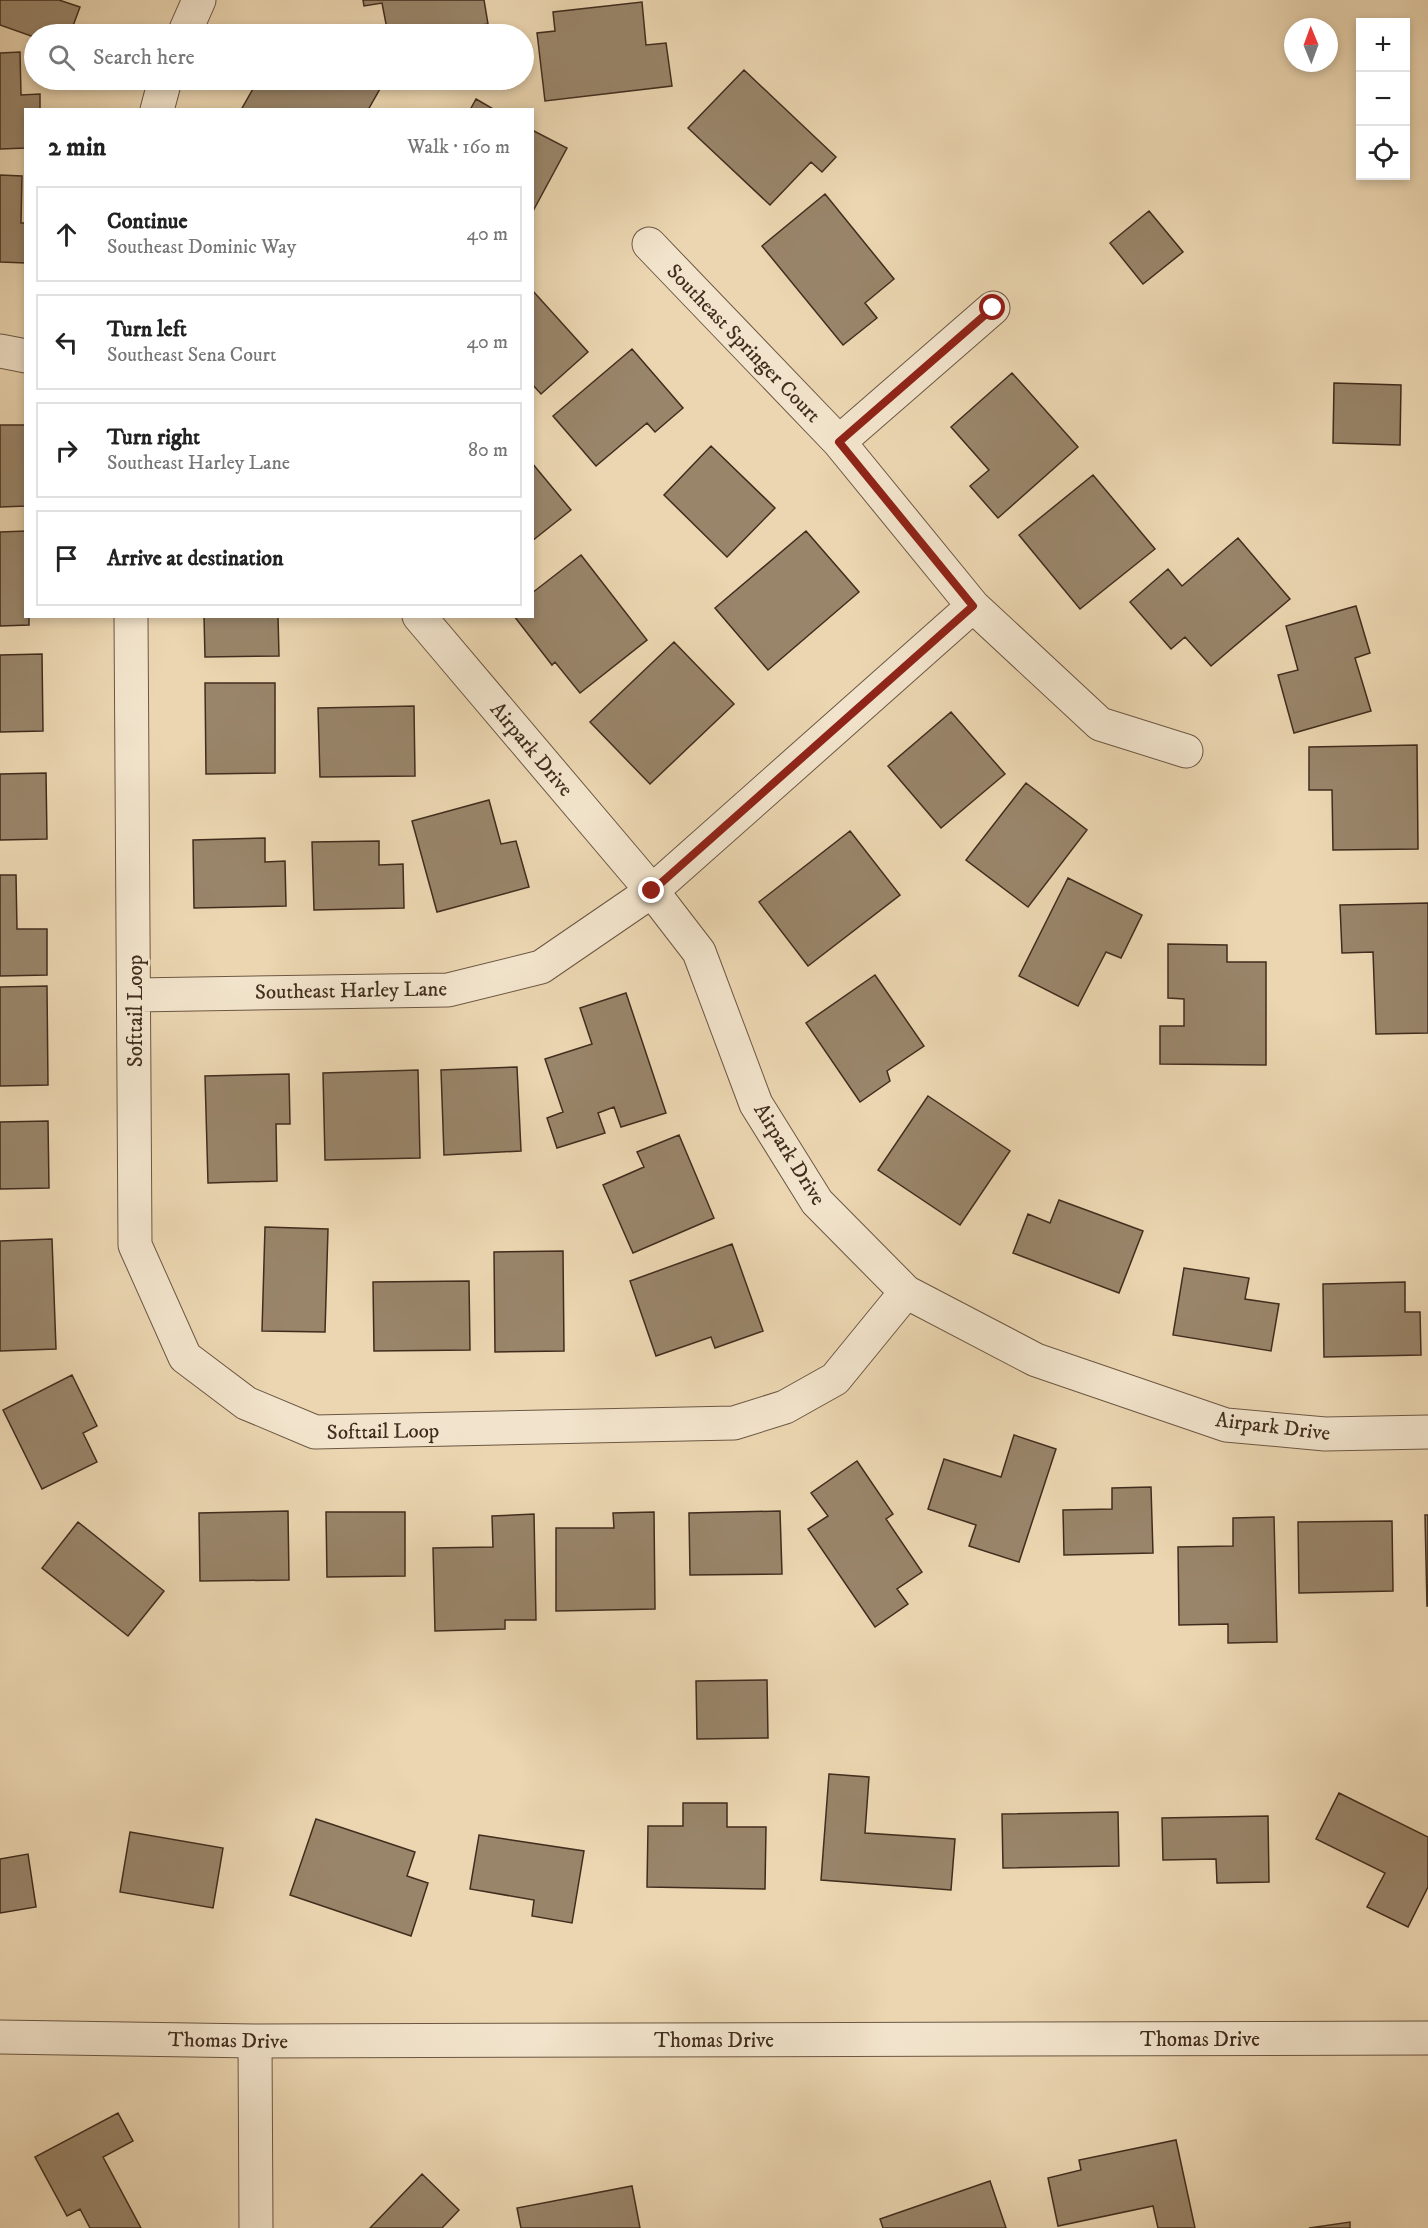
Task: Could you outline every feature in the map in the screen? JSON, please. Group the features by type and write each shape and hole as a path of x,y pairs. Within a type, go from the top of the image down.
{"street":[{"path":"188,24 199,0"},
{"path":"158,108 162,90"},
{"name":"Southeast Springer Court","path":"649,244 839,442 973,606 1100,724 1186,752"},
{"path":"839,442 993,308"},
{"path":"0,351 24,356"},
{"name":"Southeast Harley Lane","path":"135,995 448,990 541,967 652,891 973,606"},
{"name":"Softtail Loop","path":"131,618 135,1245 185,1356 246,1403 315,1432 734,1423 785,1407 835,1379 906,1292"},
{"name":"Airpark Drive","path":"421,618 652,891 699,952 756,1104 817,1202 906,1292 1036,1360 1226,1425 1325,1434 1428,1432"},
{"name":"Thomas Drive","path":"0,2037 255,2041 1428,2038"},
{"path":"255,2041 256,2228"}],"building":[{"path":"0,0 59,0 80,7 74,24 24,24 24,33 0,25"},
{"path":"363,0 484,0 488,24 386,24 382,3 364,6"},
{"path":"642,2 646,45 666,43 672,86 545,101 537,33 555,31 553,12"},
{"path":"20,52 21,95 40,94 40,108 24,108 24,148 0,149 0,53"},
{"path":"744,70 836,157 822,172 811,162 770,205 688,128"},
{"path":"252,90 379,90 369,108 242,108"},
{"path":"476,99 492,108 471,108"},
{"path":"534,131 567,148 534,209"},
{"path":"0,175 22,176 21,223 24,223 24,263 0,262"},
{"path":"825,194 894,279 865,303 877,318 843,345 762,246"},
{"path":"1149,211 1183,252 1143,284 1110,243"},
{"path":"534,292 588,352 541,394 534,386"},
{"path":"632,349 683,408 655,432 647,423 596,466 553,416"},
{"path":"1012,373 1078,447 998,518 970,486 989,470 951,427"},
{"path":"1334,383 1401,385 1400,445 1333,443"},
{"path":"0,425 24,425 24,506 0,507"},
{"path":"711,446 775,508 727,557 664,495"},
{"path":"534,465 571,510 534,539"},
{"path":"1093,475 1155,549 1080,609 1019,535"},
{"path":"24,531 24,618 29,618 29,625 0,626 0,532"},
{"path":"806,531 859,592 768,670 715,608"},
{"path":"1238,538 1290,599 1211,666 1185,637 1171,649 1130,602 1168,569 1182,586"},
{"path":"581,555 647,640 580,693 555,662 552,665 516,618 534,618 534,591"},
{"path":"1356,606 1370,653 1355,658 1371,711 1294,733 1278,675 1298,670 1286,626"},
{"path":"204,618 278,618 279,656 205,657"},
{"path":"674,642 734,704 650,784 590,722"},
{"path":"42,654 43,731 0,732 0,655"},
{"path":"205,683 275,683 275,773 206,774"},
{"path":"414,706 415,776 320,777 318,708"},
{"path":"951,712 1005,774 941,828 888,766"},
{"path":"1417,745 1418,849 1333,850 1332,790 1309,790 1309,747"},
{"path":"46,773 47,839 0,840 0,774"},
{"path":"1026,783 1087,830 1028,907 966,860"},
{"path":"489,800 501,844 516,841 529,887 437,912 412,821"},
{"path":"850,831 900,895 808,966 759,902"},
{"path":"265,838 265,862 285,861 286,906 194,908 193,840"},
{"path":"379,841 379,865 403,864 404,908 314,910 312,842"},
{"path":"0,875 16,875 17,929 47,929 47,975 0,976"},
{"path":"1068,878 1142,915 1121,958 1106,952 1078,1006 1019,976"},
{"path":"1428,903 1428,1033 1376,1034 1373,952 1342,953 1340,905"},
{"path":"1168,944 1227,945 1227,962 1266,962 1266,1065 1160,1064 1160,1026 1184,1026 1184,999 1168,998"},
{"path":"875,975 924,1046 887,1071 890,1081 860,1102 806,1023"},
{"path":"47,986 48,1085 0,1086 0,987"},
{"path":"626,993 666,1113 621,1127 614,1107 598,1113 605,1133 557,1148 547,1118 563,1112 545,1059 592,1044 580,1008"},
{"path":"517,1067 521,1151 444,1155 441,1070"},
{"path":"418,1070 420,1158 325,1160 323,1073"},
{"path":"289,1074 290,1124 276,1124 277,1181 208,1183 205,1076"},
{"path":"928,1096 1010,1151 960,1225 878,1170"},
{"path":"48,1121 49,1188 0,1189 0,1122"},
{"path":"679,1135 714,1218 633,1253 603,1185 644,1167 637,1152"},
{"path":"1059,1200 1143,1231 1119,1293 1013,1253 1028,1214 1050,1223"},
{"path":"265,1227 328,1229 325,1332 262,1331"},
{"path":"52,1239 56,1349 0,1351 0,1241"},
{"path":"732,1244 763,1331 715,1348 711,1337 656,1356 630,1281"},
{"path":"563,1251 564,1351 495,1352 494,1252"},
{"path":"1184,1268 1249,1278 1245,1299 1279,1304 1271,1351 1173,1335"},
{"path":"469,1281 470,1350 374,1351 373,1282"},
{"path":"1405,1282 1405,1312 1420,1312 1421,1355 1324,1357 1323,1284"},
{"path":"72,1375 97,1426 83,1433 97,1462 42,1489 3,1410"},
{"path":"1014,1435 1056,1449 1019,1562 969,1546 976,1525 928,1509 944,1459 1001,1477"},
{"path":"857,1461 893,1514 886,1519 922,1572 897,1589 908,1604 875,1627 808,1529 828,1516 811,1493"},
{"path":"1151,1487 1153,1553 1064,1555 1063,1510 1112,1509 1112,1488"},
{"path":"288,1511 289,1580 200,1581 199,1513"},
{"path":"780,1511 782,1574 690,1575 689,1513"},
{"path":"326,1512 405,1512 405,1576 327,1577"},
{"path":"654,1512 655,1609 556,1611 556,1528 614,1528 613,1513"},
{"path":"534,1514 536,1620 505,1620 505,1629 435,1631 433,1548 493,1547 492,1516"},
{"path":"1425,1515 1428,1515 1428,1606 1427,1606"},
{"path":"1274,1517 1277,1642 1228,1643 1228,1624 1179,1625 1178,1547 1233,1546 1233,1518"},
{"path":"1392,1521 1393,1591 1299,1593 1298,1522"},
{"path":"78,1522 164,1591 128,1636 42,1568"},
{"path":"767,1680 768,1738 697,1739 696,1681"},
{"path":"829,1774 869,1777 865,1833 955,1839 951,1890 821,1880"},
{"path":"1339,1793 1428,1837 1428,1887 1408,1927 1367,1907 1385,1873 1316,1839"},
{"path":"683,1803 727,1803 727,1827 766,1827 765,1889 647,1887 648,1826 683,1826"},
{"path":"1118,1812 1119,1866 1003,1868 1002,1814"},
{"path":"1268,1816 1269,1882 1217,1883 1216,1859 1163,1860 1162,1818"},
{"path":"316,1819 415,1852 407,1876 428,1883 411,1936 290,1895"},
{"path":"130,1832 223,1848 213,1908 120,1892"},
{"path":"479,1835 584,1851 572,1923 532,1916 534,1900 470,1889"},
{"path":"28,1854 36,1907 0,1913 0,1859"},
{"path":"118,2113 133,2141 103,2157 141,2228 90,2228 80,2209 67,2216 35,2157"},
{"path":"1176,2140 1195,2228 1158,2228 1153,2206 1058,2226 1048,2178 1081,2170 1079,2160"},
{"path":"422,2174 459,2210 442,2228 370,2228"},
{"path":"990,2181 1006,2228 883,2228 880,2219"},
{"path":"632,2186 640,2228 521,2228 517,2208"},
{"path":"1350,2222 1350,2228 1309,2228"}],"route":[{"path":"652,891 973,606 839,442 993,308"}]}
